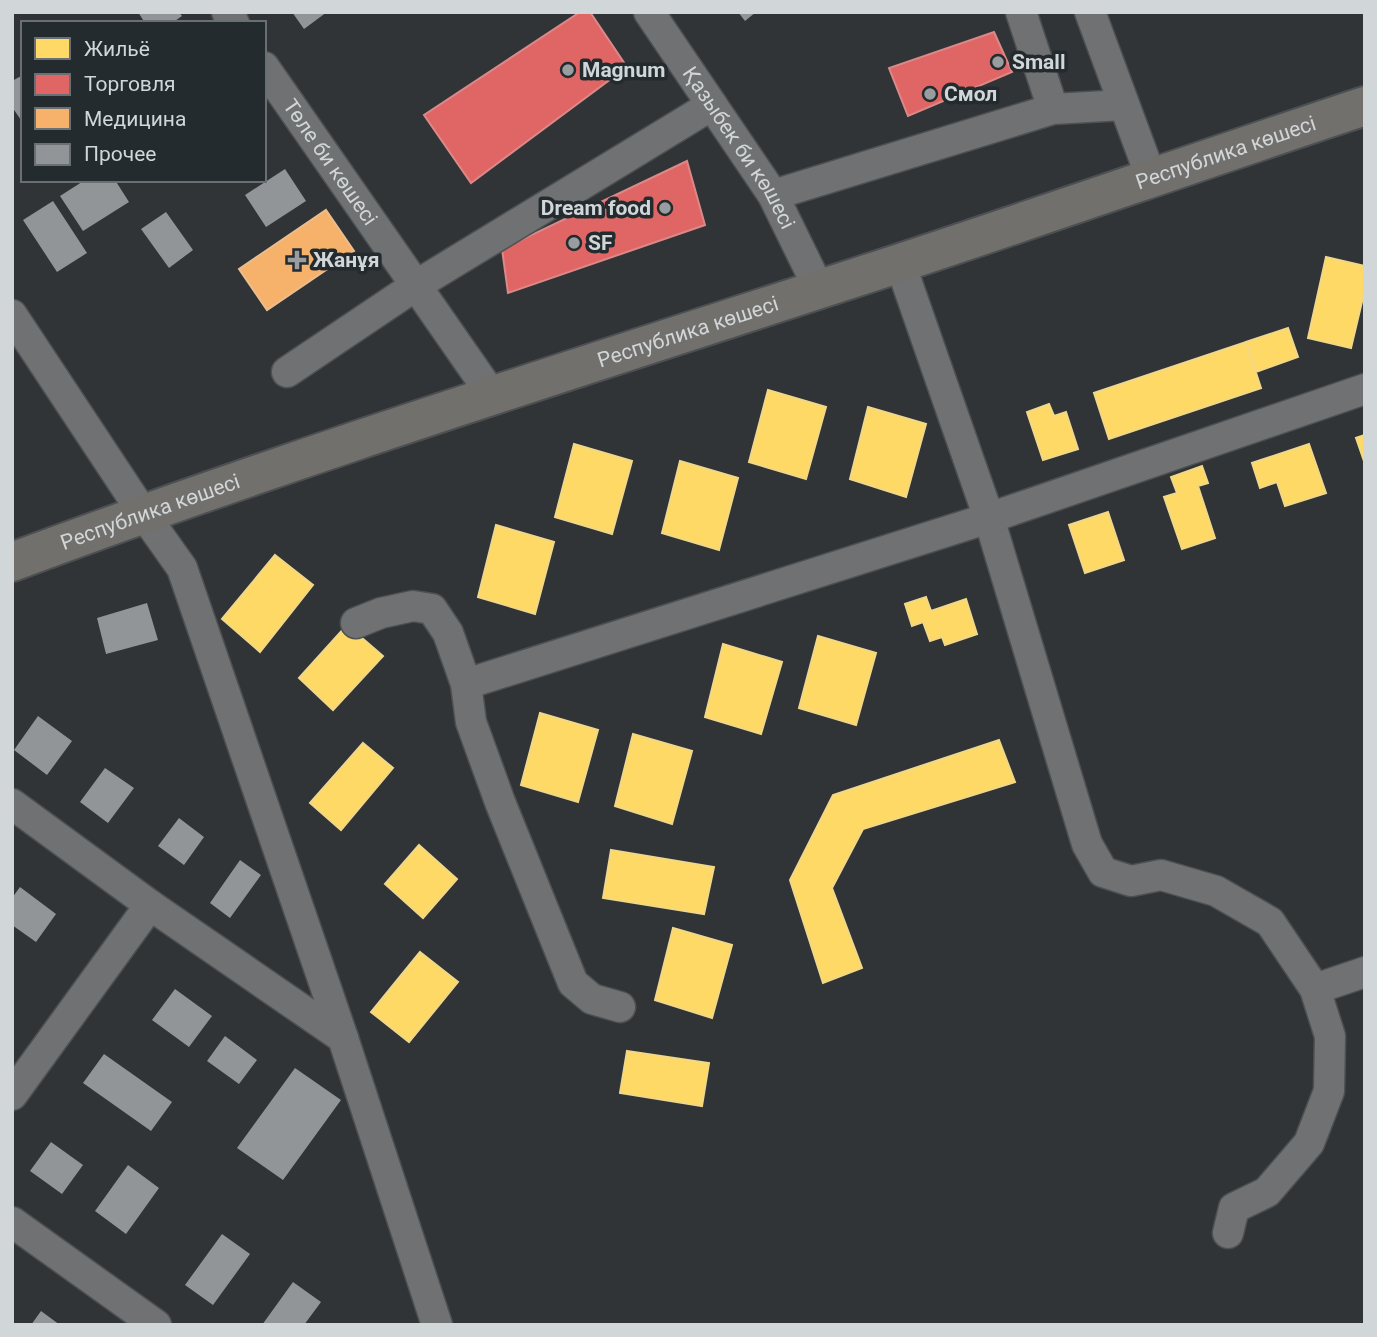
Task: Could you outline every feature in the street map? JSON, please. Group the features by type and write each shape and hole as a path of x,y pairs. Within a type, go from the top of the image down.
{"main road":[{"name":"Республика көшесі","path":"12,562 143,513 492,395 900,263 1365,106"}],"street":[{"name":"Қазыбек би көшесі","path":"649,12 773,195 819,289"},
{"path":"1021,12 1053,109"},
{"path":"1090,12 1151,177"},
{"name":"Төле би көшесі","path":"266,70 492,395"},
{"path":"287,372 415,286 712,105"},
{"path":"773,195 1053,109 1124,105"},
{"path":"900,263 989,518 1087,844 1103,872 1131,881 1161,875 1216,891 1270,922 1315,989 1330,1036 1329,1091 1309,1143 1267,1192 1234,1208 1228,1233"},
{"path":"12,315 181,568 344,1038 437,1325"},
{"path":"466,684 989,518 1365,389"},
{"path":"356,623 381,613 413,606 432,609 448,633 466,684 471,722 573,983 593,999 620,1007"},
{"path":"12,803 150,905 344,1038"},
{"path":"12,1095 150,905"},
{"path":"1315,989 1365,972"},
{"path":"12,1222 156,1325"}],"building: Жильё":[{"path":"1326,257 1365,266 1365,289 1351,348 1308,338"},
{"path":"1288,328 1298,357 1256,372 1246,342"},
{"path":"1246,342 1261,388 1109,439 1094,393"},
{"path":"768,390 826,407 806,479 749,462"},
{"path":"1049,404 1054,416 1066,412 1078,449 1043,460 1027,412"},
{"path":"868,407 926,424 906,497 850,479"},
{"path":"1365,435 1365,464 1356,438"},
{"path":"574,444 632,461 612,534 555,517"},
{"path":"1309,444 1326,493 1285,506 1277,482 1260,488 1252,463"},
{"path":"680,461 738,478 719,550 662,533"},
{"path":"1202,466 1208,483 1198,486 1215,538 1182,549 1164,497 1177,493 1171,477"},
{"path":"1108,512 1124,560 1085,573 1069,525"},
{"path":"496,525 554,542 535,614 478,597"},
{"path":"275,555 313,585 260,652 222,619"},
{"path":"926,597 931,611 966,599 977,634 945,645 942,637 930,641 923,622 912,626 905,604"},
{"path":"347,625 383,656 333,710 299,678"},
{"path":"818,636 876,653 856,725 799,708"},
{"path":"723,644 782,662 761,734 705,717"},
{"path":"540,713 598,730 578,802 521,785"},
{"path":"633,734 692,751 672,824 615,806"},
{"path":"999,740 1015,782 863,829 832,888 862,968 823,983 790,880 833,795"},
{"path":"363,743 393,768 341,830 310,803"},
{"path":"419,845 457,879 423,918 385,884"},
{"path":"611,850 714,867 704,914 603,898"},
{"path":"673,928 732,945 712,1018 655,1000"},
{"path":"420,952 458,982 409,1042 371,1012"},
{"path":"627,1051 709,1063 702,1106 620,1093"}],"building: Торговля":[{"path":"580,12 590,12 627,67 471,183 424,115"},
{"name":"Смол","path":"994,32 1012,72 908,116 889,68"},
{"path":"687,161 705,225 508,293 502,249"}],"building: Медицина":[{"name":"Жанұя","path":"326,210 354,251 267,310 239,269"}],"building: Прочее":[{"path":"138,12 179,12 182,16 175,21 144,21"},
{"path":"292,12 327,12 304,29"},
{"path":"738,12 756,12 745,21"},
{"path":"21,76 21,120 12,107 12,81"},
{"path":"285,169 306,201 266,227 245,195"},
{"path":"82,182 116,182 129,202 83,231 60,196"},
{"path":"53,201 87,253 57,272 23,220"},
{"path":"166,212 193,250 169,268 141,229"},
{"path":"147,603 158,640 106,654 97,618"},
{"path":"38,716 72,741 47,775 14,750"},
{"path":"105,768 134,788 108,823 80,802"},
{"path":"179,818 204,837 184,865 158,846"},
{"path":"240,860 261,875 230,918 210,903"},
{"path":"20,887 56,914 36,942 12,925 12,898"},
{"path":"175,989 212,1016 189,1047 152,1020"},
{"path":"225,1036 257,1060 239,1084 207,1061"},
{"path":"104,1054 172,1102 151,1131 83,1083"},
{"path":"295,1068 341,1100 283,1180 237,1148"},
{"path":"51,1142 83,1165 62,1194 30,1171"},
{"path":"128,1165 159,1188 126,1234 95,1211"},
{"path":"222,1234 250,1254 213,1305 185,1285"},
{"path":"293,1282 321,1302 304,1325 262,1325"},
{"path":"41,1311 60,1325 31,1325"}],"place":[{"name":"Small","path":"998,62"},
{"name":"Magnum","path":"568,70"},
{"name":"Смол","path":"930,94"},
{"name":"Dream food","path":"665,208"},
{"name":"SF","path":"574,243"},
{"name":"Жанұя","path":"297,260"}]}
